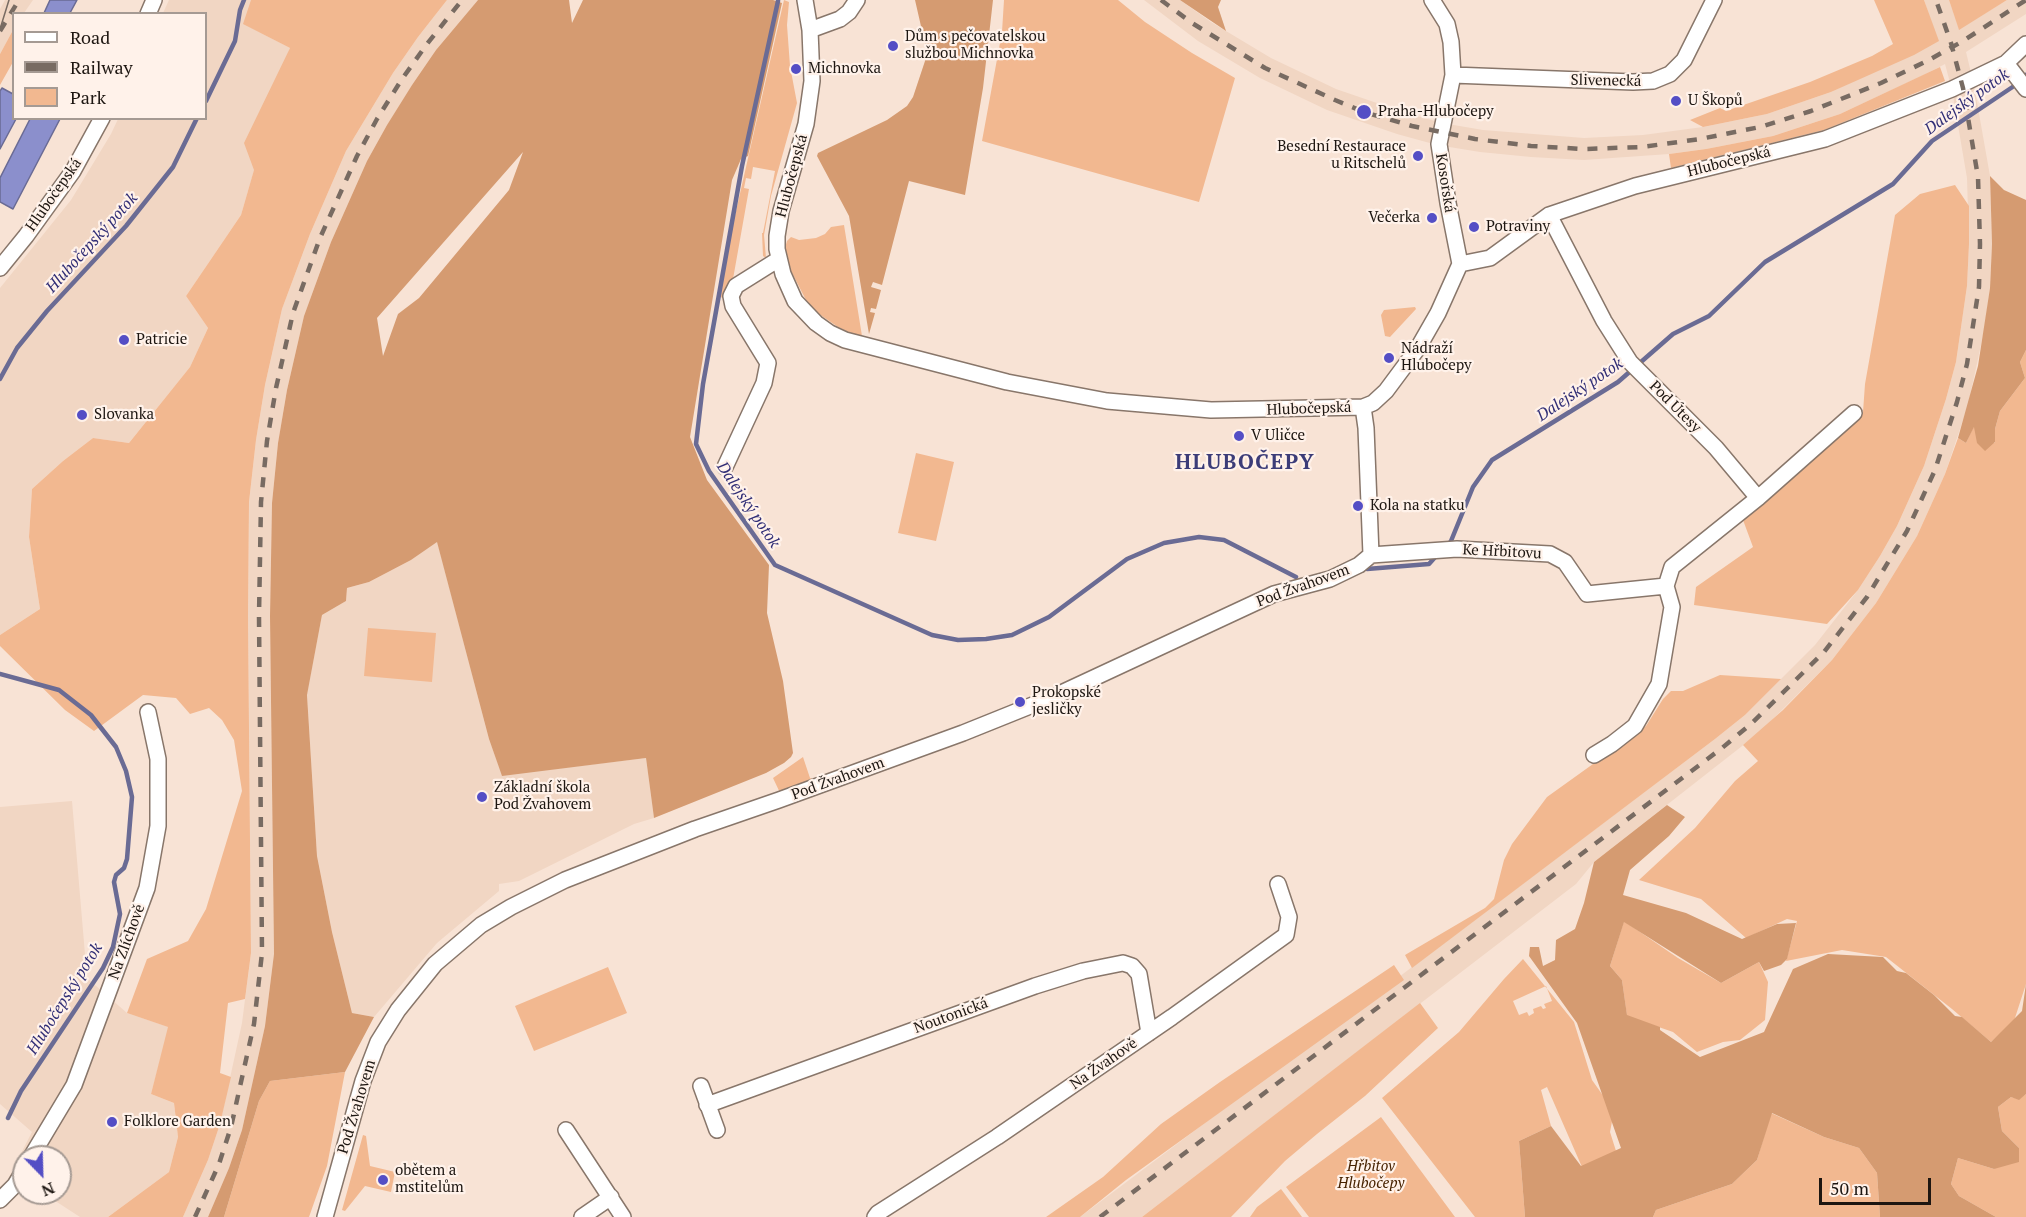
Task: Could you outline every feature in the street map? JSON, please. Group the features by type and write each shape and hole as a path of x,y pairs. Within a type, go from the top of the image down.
{"street":[{"name":"Hlubočepská","path":"805,0 810,30 812,69 810,104 781,211 777,236 779,259 786,282 795,301 809,317 830,333 853,342 1007,382 1107,401 1176,408 1266,411 1363,407 1373,404 1386,391 1418,348 1438,313 1460,264 1490,258 1549,215 1635,186 1825,139 1952,89 2006,63 2026,44"},
{"path":"810,30 840,19 849,12 857,0"},
{"name":"Kosořská","path":"1432,0 1447,24 1451,42 1453,75 1439,144 1460,264"},
{"name":"Slivenecká","path":"1453,75 1653,81 1670,74 1684,60 1714,0"},
{"path":"2006,63 2026,89"},
{"name":"Hlubočepská","path":"0,268 73,171 101,120"},
{"name":"Pod Útesy","path":"1549,215 1604,321 1630,362 1716,448 1758,498"},
{"path":"725,467 764,383 768,363 733,306 731,296 736,286 779,259"},
{"path":"1363,407 1366,428 1371,555"},
{"path":"1593,755 1635,726 1659,684 1672,608 1666,586 1672,567 1758,498 1854,413"},
{"name":"Ke Hřbitovu","path":"1371,555 1456,549 1550,554 1565,562 1587,594 1666,586"},
{"name":"Pod Žvahovem","path":"325,1217 363,1081 378,1042 398,1010 435,964 480,924 565,880 604,864 963,733 1055,696 1275,594 1330,579 1359,565 1371,555"},
{"name":"Na Zlíchově","path":"38,1145 74,1085 147,888 158,826 158,759 148,712"},
{"name":"Na Žvahově","path":"875,1217 1149,1033 1286,935 1289,917 1278,884"},
{"name":"Noutonická","path":"707,1106 1035,986 1083,971 1123,963 1132,966 1139,974 1149,1033"},
{"path":"700,1086 717,1130"},
{"path":"566,1130 623,1217"},
{"path":"0,1200 12,1188"},
{"path":"582,1217 611,1197"}],"shaded area":[{"path":"5,0 33,0 25,12 12,12 12,32 0,54 0,9"},
{"path":"169,0 257,0 248,26 290,48 241,215 186,296 208,328 190,367 129,443 93,438 32,489 29,537 40,609 0,635 0,288 71,200 118,120 207,120 207,12 163,12"},
{"path":"447,0 478,0 436,50 387,125 367,161 331,242 304,316 287,390 278,443 272,503 270,616 274,954 265,1026 242,1130 208,1217 183,1217 208,1160 220,1124 242,1023 251,953 249,502 265,385 282,309 310,234 346,151 393,73"},
{"path":"478,0 569,0 572,23 583,0 773,0 782,3 748,156 741,159 732,180 690,437 707,480 769,565 767,613 783,681 793,753 784,763 766,773 654,818 646,758 502,776 489,739 437,542 411,560 369,582 347,588 346,601 322,615 307,695 317,856 332,932 352,1013 374,1017 345,1072 270,1081 259,1101 224,1217 208,1217 242,1130 265,1026 274,954 270,616 272,503 278,443 287,390 304,316 331,242 367,161 387,125 436,50","holes":["523,152 509,190 419,298 398,314 383,356 377,318"]},
{"path":"915,0 993,0 983,88 965,195 909,181 882,285 873,282 871,287 881,290 876,309 871,308 870,312 875,313 869,334 849,216 817,156 818,153 887,120 907,106 913,97 925,61 926,48"},
{"path":"1144,0 1180,0 1211,22 1271,58 1336,89 1403,112 1442,123 1483,130 1584,138 1643,135 1703,127 1767,114 1831,92 1938,41 1924,0 1949,0 1959,29 2007,0 2026,0 2026,14 1966,52 1990,176 1992,244 1990,288 1984,331 1968,405 1945,474 1917,536 1876,603 1832,660 1760,732 1594,862 1576,884 1142,1217 1080,1217 1715,739 1745,715 1815,645 1858,590 1880,556 1897,526 1924,466 1956,362 1967,286 1969,244 1967,178 1952,90 1945,64 1840,114 1773,136 1669,154 1584,160 1531,157 1437,145 1327,110 1260,78 1198,41"},
{"path":"1180,0 1221,0 1218,7 1226,31"},
{"path":"1990,176 2004,190 2026,200 2026,350 2020,362 2025,378 2000,411 1995,429 1995,442 1985,451 1977,443 1974,427 1966,443 1958,438 1978,366 1990,288 1992,244"},
{"name":"Základní škola Pod Žvahovem","path":"437,541 489,739 502,775 646,758 654,818 634,824 519,881 499,884 499,891 437,943 374,1017 352,1013 332,932 317,856 307,694 322,615 346,601 347,588 369,582 411,560"},
{"path":"72,801 87,978 127,1013 169,1027 151,1094 174,1103 178,1137 169,1172 108,1217 80,1217 62,1205 72,1205 72,1145 25,1145 32,1132 0,1104 0,807"},
{"path":"1667,805 1685,817 1669,836 1630,870 1623,895 1686,913 1742,939 1777,924 1796,923 1787,959 1781,965 1764,971 1759,962 1721,983 1624,922 1610,966 1622,980 1627,1015 1660,1027 1660,1030 1700,1057 1764,1032 1793,969 1828,954 1883,957 1897,971 1906,973 1934,995 1955,1016 1962,1017 1991,1042 2022,1011 2026,984 2026,1094 2019,1100 2011,1097 1998,1107 2002,1131 2019,1148 2019,1162 1994,1169 1958,1158 1951,1184 1959,1196 1996,1217 1880,1217 1877,1173 1859,1148 1824,1137 1772,1113 1757,1160 1732,1184 1656,1210 1653,1217 1525,1217 1519,1141 1551,1126 1581,1166 1621,1148 1577,1023 1529,956 1530,947 1539,947 1543,966 1555,960 1556,940 1575,929 1594,862"}],"green space":[{"path":"251,0 447,0 393,73 346,151 310,234 282,309 265,385 249,502 251,953 245,999 228,1003 220,1073 231,1077 220,1124 208,1160 183,1217 108,1217 169,1172 178,1137 174,1103 151,1094 168,1027 127,1013 147,959 188,941 206,909 242,791 234,740 222,720 209,708 190,714 176,698 143,695 94,731 65,710 0,646 0,635 40,609 29,537 32,489 93,438 129,443 190,367 208,328 186,296 241,215 254,170 244,143 290,48 243,24"},
{"path":"784,0 789,2 787,25 790,66 797,103 771,196 764,235 766,258 763,256 762,233 775,171 753,167 751,179 746,178 744,188 749,189 733,279 726,287 725,298 719,297 726,255"},
{"path":"1004,0 1118,0 1145,22 1235,78 1199,202 982,141 1002,32"},
{"path":"1874,0 1924,0 1939,41 1914,55 1831,92 1767,114 1703,127 1690,120 1720,108 1726,111 1810,82 1872,56 1893,44"},
{"path":"1949,0 2007,0 1959,30"},
{"path":"12,32 12,64 0,85 0,54"},
{"path":"1940,67 1945,81 1824,130 1671,168 1669,154 1773,136 1840,114"},
{"path":"1955,185 1969,206 1967,286 1956,362 1924,466 1897,526 1880,556 1858,590 1827,624 1694,605 1696,587 1753,547 1743,520 1863,412 1865,384 1895,215 1920,194"},
{"path":"844,225 862,336 854,335 838,327 819,314 806,300 791,271 785,248 791,237 799,240 816,238 825,234 831,227"},
{"path":"1415,307 1416,309 1390,337 1385,336 1381,315 1384,310"},
{"path":"2026,350 2026,984 2014,1021 1991,1042 1886,957 1842,950 1786,961 1797,921 1787,919 1746,938 1701,899 1639,880 1695,828 1735,781 1758,761 1743,745 1783,710 1832,660 1876,603 1917,536 1945,474 1958,438 1966,443 1974,426 1995,443 1995,429 2000,411 2025,378 2020,362"},
{"path":"916,453 954,462 936,541 898,533"},
{"path":"368,628 436,633 432,682 364,676"},
{"path":"1720,675 1781,679 1745,715 1715,739 1412,968 1405,955 1485,908 1494,899 1504,860 1512,844 1547,797 1646,726 1663,699 1671,691 1683,691"},
{"path":"803,757 810,778 813,779 849,767 782,797 773,778"},
{"path":"1624,921 1678,958 1721,983 1759,962 1768,982 1765,1020 1740,1040 1723,1042 1697,1052 1673,1032 1627,1016 1622,980 1610,966"},
{"path":"1523,959 1545,986 1513,1001 1519,1015 1527,1012 1529,1016 1534,1013 1533,1009 1541,1006 1543,1009 1546,1008 1544,1004 1552,1001 1547,989 1574,1022 1592,1080 1614,1111 1610,1132 1616,1151 1599,1206 1547,1087 1541,1090 1551,1126 1519,1141 1525,1217 1475,1217 1382,1098 1459,1032"},
{"path":"1394,965 1404,980 1126,1180 1080,1217 1046,1217 1103,1177 1161,1124"},
{"path":"608,967 627,1013 534,1051 515,1006"},
{"path":"1420,1003 1438,1028 1365,1096 1285,1161 1231,1217 1142,1217"},
{"path":"345,1072 327,1166 309,1217 224,1217 259,1101 270,1081"},
{"path":"2026,1094 2026,1217 1996,1217 1959,1196 1951,1184 1958,1158 1994,1169 2019,1148 2002,1131 1998,1107 2011,1097 2019,1099"},
{"path":"1771,1113 1824,1137 1859,1148 1877,1173 1880,1217 1653,1217 1656,1210 1732,1184 1757,1160"},
{"name":"Hřbitov Hlubočepy","path":"1381,1117 1455,1217 1309,1217 1286,1187"},
{"path":"363,1135 366,1136 370,1166 395,1172 391,1192 365,1186 345,1211 342,1210"},
{"path":"1281,1189 1302,1217 1250,1217 1257,1207"}],"water":[{"path":"50,0 77,0 71,12 44,12"},
{"path":"2,88 12,93 12,120 15,120 0,149 0,91"},
{"path":"29,120 59,120 13,209 0,202 0,178"}],"waterway":[{"name":"Hlubočepský potok","path":"207,99 235,41 244,0"},
{"name":"Dalejský potok","path":"778,1 742,166 703,384 696,444 709,471 775,565 932,635 958,640 1012,635 1049,617 1127,559 1164,543 1199,537 1224,540 1296,577"},
{"name":"Dalejský potok","path":"1448,545 1473,487 1492,460 1618,382 1673,334 1709,316 1765,262 1893,184 1932,141 2020,82 2026,75"},
{"name":"Hlubočepský potok","path":"0,379 17,348 47,311 126,226 173,167 196,120"},
{"name":"Dalejský potok","path":"1367,569 1429,564 1437,555"},
{"name":"Hlubočepský potok","path":"0,674 59,690 91,715 116,747 126,771 132,797 127,859 124,868 116,875 114,882 120,914 113,947 103,968 21,1091 8,1118"}],"tram line":[{"path":"0,29 9,0"}],"railway":[{"path":"0,31 19,0"},
{"path":"195,1217 219,1164 231,1127 254,1024 262,953 259,616 261,502 267,441 276,388 293,313 320,238 357,156 402,79 462,0"},
{"path":"1161,0 1192,23 1265,68 1364,112 1412,126 1475,139 1531,146 1584,149 1642,147 1700,139 1760,127 1811,111 1881,83 1927,61 1963,41 2026,0"},
{"path":"1100,1217 1722,748 1752,723 1824,652 1867,597 1907,531 1935,470 1967,364 1979,287 1978,177 1963,88 1936,0"}],"place":[{"name":"Dům s pečovatelskou službou Michnovka","path":"893,46"},
{"name":"Michnovka","path":"796,69"},
{"name":"U Škopů","path":"1676,101"},
{"name":"Praha-Hlubočepy","path":"1364,112"},
{"name":"Besední Restaurace u Ritschelů","path":"1418,156"},
{"name":"Večerka","path":"1432,218"},
{"name":"Potraviny","path":"1474,227"},
{"name":"Patricie","path":"124,340"},
{"name":"Nádraží Hlubočepy","path":"1389,358"},
{"name":"Slovanka","path":"82,415"},
{"name":"V Uličce","path":"1239,436"},
{"name":"Kola na statku","path":"1358,506"},
{"name":"Prokopské jesličky","path":"1020,702"},
{"name":"Základní škola Pod Žvahovem","path":"482,797"},
{"name":"Folklore Garden","path":"112,1122"},
{"name":"obětem a mstitelům","path":"383,1180"}],"district":[{"name":"HLUBOČEPY","path":"1245,463"}]}
